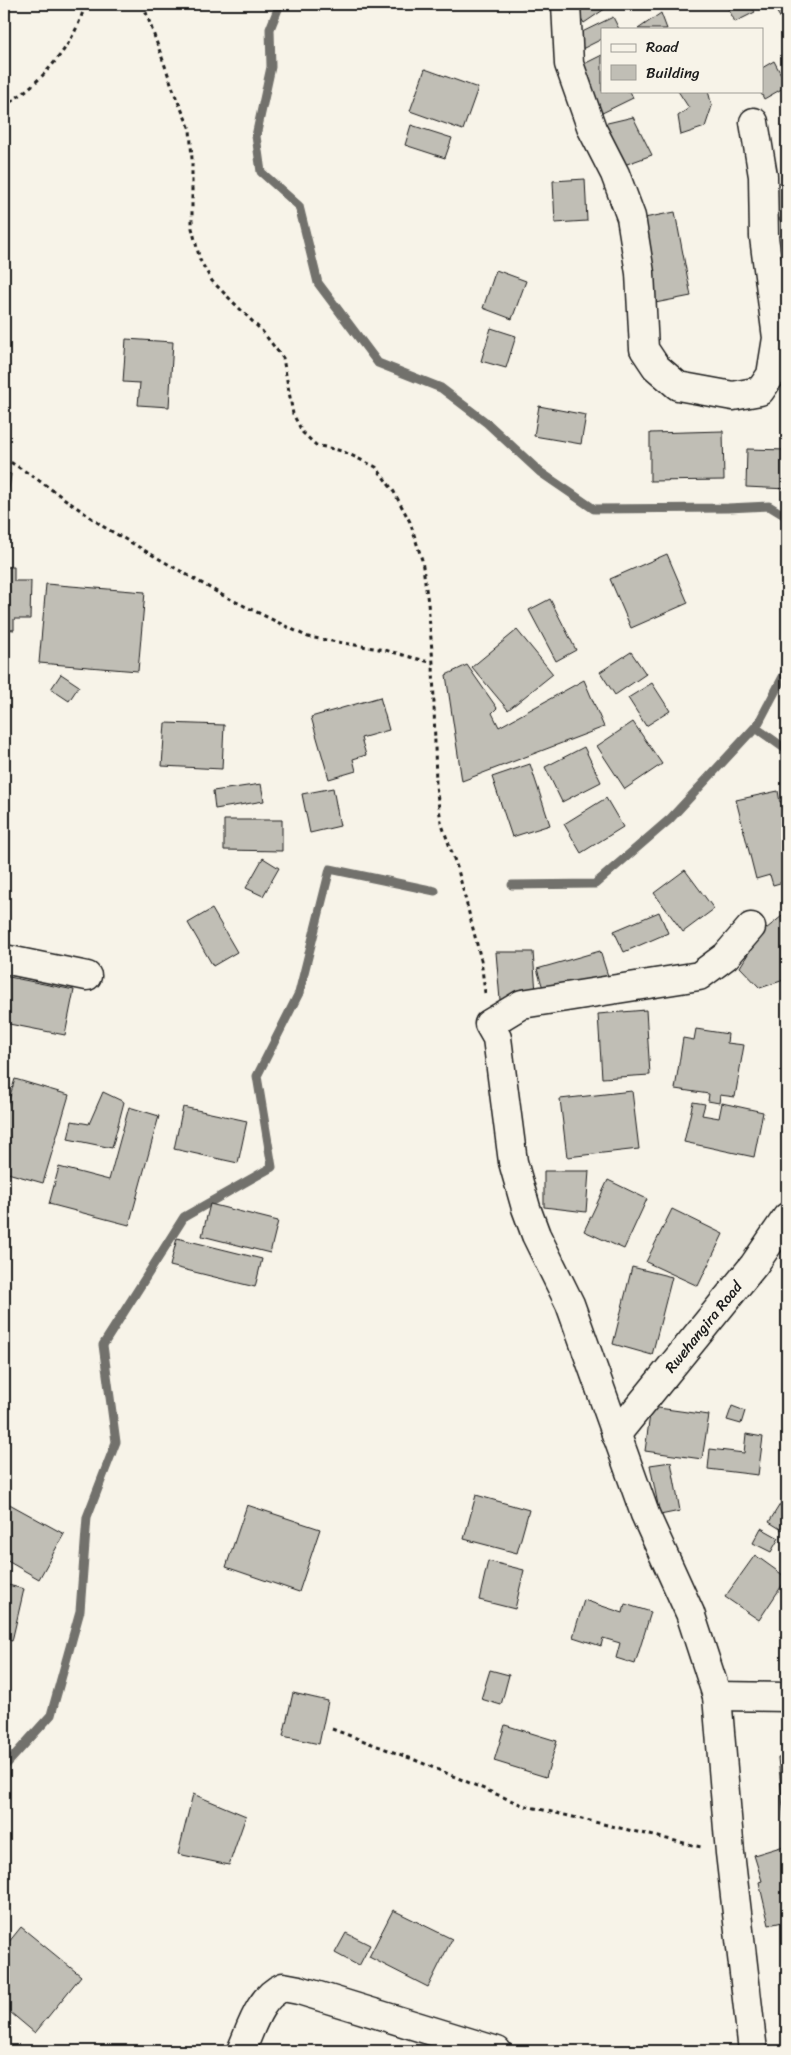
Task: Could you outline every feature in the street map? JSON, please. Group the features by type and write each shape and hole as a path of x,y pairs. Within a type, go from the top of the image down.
{"street":[{"path":"566,4 569,64 592,129 615,174 631,218 640,273 644,349 656,368 678,386 733,396 760,391 771,375 777,338 764,237 763,176 754,122"},
{"path":"751,927 726,956 699,976 522,1004 489,1024 497,1038 513,1162 526,1208 536,1235 570,1304 645,1514 690,1613 717,1696 730,1854 753,2051"},
{"path":"4,959 87,976"},
{"name":"Rwehangira Road","path":"616,1435 754,1265 787,1217"},
{"path":"717,1696 787,1697"},
{"path":"241,2051 253,2022 268,1996 283,1987 309,1992 496,2051"}],"path":[{"path":"4,106 26,92 56,58 68,42 82,16 85,4"},
{"path":"143,4 176,97 190,129 192,228 200,260 212,281 262,331 283,358 293,414 303,433 316,445 342,451 376,467 394,492 410,522 422,560 434,663 436,786 441,822 458,870 481,960 489,1024"},
{"path":"4,458 104,527 222,595 308,637 385,650 434,663"},
{"path":"332,1729 414,1760 522,1805 730,1854"}],"building":[{"path":"506,4 536,4 535,9"},
{"path":"582,4 612,4 584,23 575,9"},
{"path":"726,4 750,4 755,12 735,22"},
{"path":"772,4 787,4 787,15 781,19"},
{"path":"661,13 667,28 639,28"},
{"path":"613,17 618,28 601,28 601,40 580,50 574,36"},
{"path":"601,56 601,92 630,92 633,98 594,117 572,70"},
{"path":"774,61 787,86 764,99 760,92 764,92 764,67"},
{"path":"425,69 478,88 463,130 410,111"},
{"path":"679,92 708,92 712,106 705,127 681,135 678,116 689,108"},
{"path":"633,117 652,155 613,169 599,125"},
{"path":"411,125 452,138 445,158 405,145"},
{"path":"585,179 587,221 555,223 553,181"},
{"path":"787,179 787,219 781,222 765,190"},
{"path":"675,212 691,296 650,304 634,220"},
{"path":"496,270 526,281 512,319 483,308"},
{"path":"787,270 787,299 772,283"},
{"path":"491,328 516,336 506,368 481,361"},
{"path":"126,339 173,342 169,407 138,405 140,383 123,382"},
{"path":"539,406 586,415 581,444 534,436"},
{"path":"723,431 724,480 650,481 650,433"},
{"path":"747,449 787,450 787,489 746,487"},
{"path":"4,473 11,474 4,528"},
{"path":"667,554 688,603 631,628 610,579"},
{"path":"4,567 14,567 14,581 31,581 30,619 14,619 14,630 4,629"},
{"path":"46,584 145,592 138,671 39,663"},
{"path":"550,599 576,650 556,661 529,610"},
{"path":"517,630 553,674 508,710 472,667"},
{"path":"631,652 646,674 615,695 600,672"},
{"path":"467,665 497,708 492,713 499,727 584,680 604,727 462,781 446,675"},
{"path":"61,674 79,686 69,701 51,689"},
{"path":"652,683 670,711 646,726 628,698"},
{"path":"380,697 389,730 361,738 366,755 353,759 356,771 329,779 311,717"},
{"path":"633,722 662,764 625,789 597,746"},
{"path":"165,723 224,725 222,769 162,766"},
{"path":"584,747 601,782 562,802 545,767"},
{"path":"530,764 550,825 512,837 492,777"},
{"path":"261,784 264,801 215,809 213,791"},
{"path":"333,788 340,826 310,833 302,794"},
{"path":"778,791 780,802 787,800 787,881 773,885 770,875 756,879 736,800"},
{"path":"606,798 623,827 581,853 564,824"},
{"path":"224,820 282,820 282,851 224,850"},
{"path":"263,858 279,868 263,896 246,888"},
{"path":"685,870 714,909 683,932 654,893"},
{"path":"212,909 237,952 213,966 188,923"},
{"path":"659,912 668,933 624,952 614,931"},
{"path":"787,912 787,979 760,988 740,967 761,933"},
{"path":"600,951 609,979 546,998 537,969"},
{"path":"496,952 533,952 536,993 500,1000"},
{"path":"4,976 74,990 65,1035 4,1023"},
{"path":"646,1010 650,1075 602,1078 598,1014"},
{"path":"696,1029 728,1034 727,1043 744,1045 735,1097 720,1095 719,1103 708,1101 709,1094 675,1089 683,1038 694,1040"},
{"path":"15,1079 69,1095 43,1183 4,1172 4,1116"},
{"path":"632,1091 639,1149 567,1157 560,1099"},
{"path":"103,1092 124,1102 112,1148 68,1139 72,1121 89,1124"},
{"path":"693,1102 705,1104 702,1115 719,1118 722,1103 763,1112 754,1157 684,1142"},
{"path":"129,1107 159,1116 129,1225 49,1204 59,1167 109,1180"},
{"path":"183,1107 247,1121 238,1163 174,1149"},
{"path":"544,1171 589,1171 586,1212 544,1207"},
{"path":"608,1180 647,1199 624,1249 584,1231"},
{"path":"210,1204 278,1221 270,1253 202,1236"},
{"path":"672,1209 723,1234 698,1286 646,1262"},
{"path":"177,1238 262,1259 255,1287 170,1266"},
{"path":"632,1267 672,1277 652,1355 613,1344"},
{"path":"732,1406 745,1411 741,1424 727,1420"},
{"path":"651,1407 709,1415 702,1459 645,1451"},
{"path":"746,1434 763,1437 758,1475 708,1469 710,1449 744,1453"},
{"path":"671,1462 680,1511 660,1515 650,1465"},
{"path":"787,1493 787,1521 782,1530 769,1522"},
{"path":"476,1495 529,1510 517,1553 464,1539"},
{"path":"4,1501 64,1534 39,1579 4,1559"},
{"path":"247,1505 320,1529 299,1592 226,1567"},
{"path":"761,1528 779,1538 771,1552 753,1543"},
{"path":"755,1555 787,1578 759,1620 725,1597"},
{"path":"488,1561 524,1570 515,1609 479,1600"},
{"path":"4,1584 24,1589 12,1641 4,1639"},
{"path":"584,1600 623,1613 625,1604 651,1612 635,1664 616,1658 620,1643 603,1638 601,1646 573,1637"},
{"path":"490,1670 509,1675 501,1705 481,1699"},
{"path":"293,1693 328,1701 319,1744 283,1736"},
{"path":"505,1725 557,1741 546,1777 494,1761"},
{"path":"787,1757 787,1826 785,1827 778,1758"},
{"path":"193,1794 246,1816 229,1865 178,1854"},
{"path":"787,1845 787,1921 769,1925 759,1882 762,1881 754,1855"},
{"path":"393,1910 452,1939 428,1987 369,1957"},
{"path":"21,1927 81,1976 35,2033 4,2007 4,1948"},
{"path":"346,1933 370,1945 359,1966 335,1953"}],"waterway":[{"path":"280,4 270,29 271,67 256,136 261,172 299,206 318,283 378,363 441,388 487,423 540,472 594,509 769,506 787,517"},
{"path":"512,885 595,884 670,819 758,724 787,669"},
{"path":"752,733 756,728 787,750"},
{"path":"4,1767 51,1715 80,1611 87,1517 116,1442 103,1345 184,1217 272,1167 257,1076 299,993 330,869 435,891"}]}
